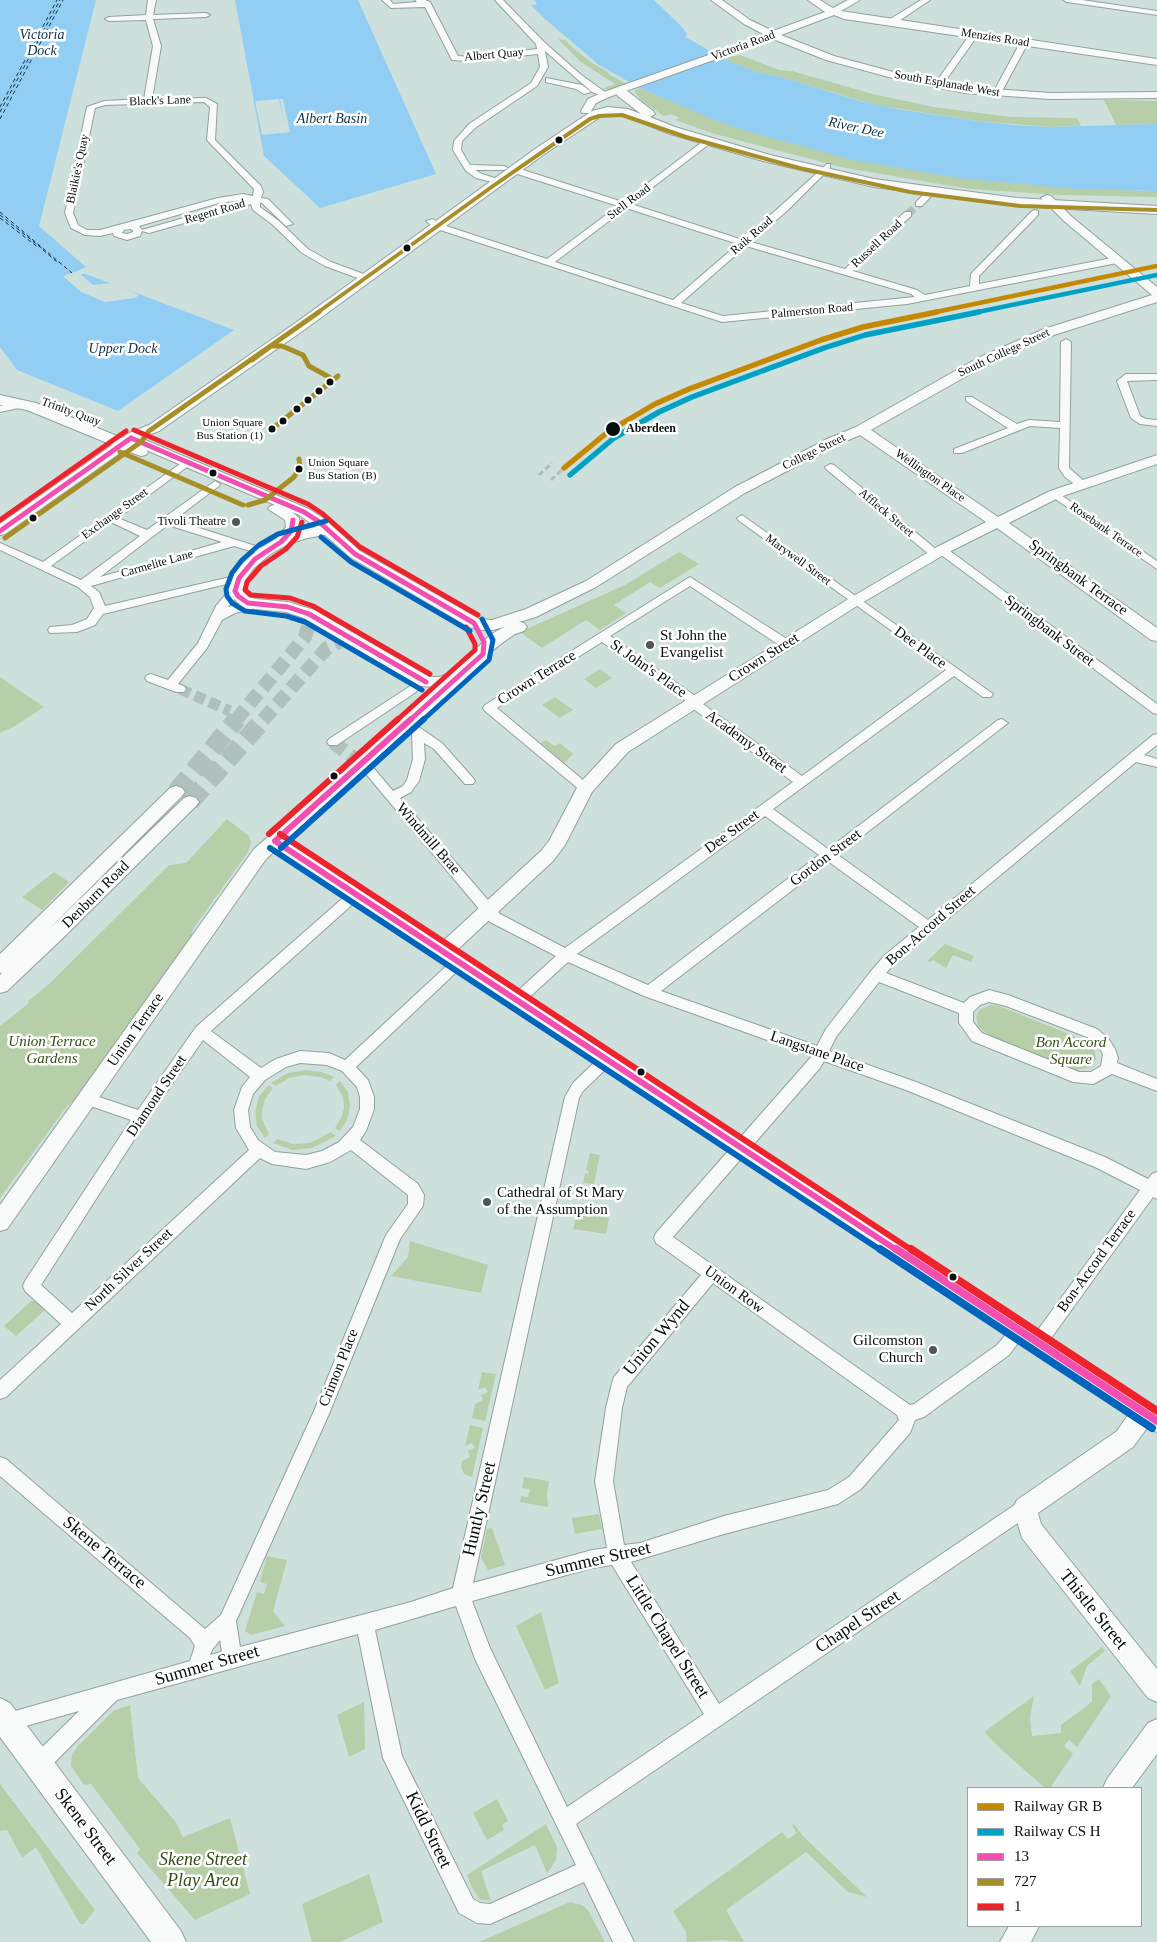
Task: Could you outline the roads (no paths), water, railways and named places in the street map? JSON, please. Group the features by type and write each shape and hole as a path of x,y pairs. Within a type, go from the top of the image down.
{"main road":[{"path":"133,436 159,425 493,180 615,96"},
{"path":"615,96 624,106 688,129 825,169 937,188 1080,206 1157,210"},
{"path":"615,96 650,115"},
{"path":"591,112 623,112 671,130 709,141 931,192 1050,201 1157,201"},
{"path":"1068,219 1071,212 1080,206"},
{"path":"133,436 166,409 268,337 365,273"},
{"name":"Trinity Quay","path":"0,393 11,393 32,398 102,424 121,427 133,436"},
{"name":"Trinity Quay","path":"0,400 25,404 133,436"},
{"name":"Skene Street","path":"4,1718 170,1942"}],"street":[{"path":"148,102 157,46 149,18 152,0"},
{"path":"386,0 392,6 418,4 428,6"},
{"path":"419,0 428,6"},
{"path":"499,0 542,48 596,90 615,96"},
{"name":"South Esplanade West","path":"716,0 746,22 830,58 938,85 997,93 1050,96 1157,96"},
{"path":"813,0 833,12"},
{"name":"Victoria Road","path":"615,96 717,55 833,12 855,0"},
{"path":"890,23 926,0"},
{"path":"1067,0 1094,2 1157,13"},
{"name":"Albert Quay","path":"428,6 455,58 471,59 542,48"},
{"name":"Menzies Road","path":"833,12 890,23 1157,62"},
{"path":"109,19 206,15"},
{"path":"938,85 974,35"},
{"path":"997,93 1024,43"},
{"path":"493,180 474,174 466,167 457,150 458,141 463,134 534,84 544,67 542,48"},
{"path":"527,90 537,69 538,58 542,48"},
{"path":"544,67 562,62"},
{"path":"527,90 549,80 568,68"},
{"path":"549,80 581,88 594,100"},
{"path":"594,100 615,96"},
{"name":"Black's Lane","path":"104,103 203,100 211,102 214,106 210,137 218,148 258,188 259,192 256,199"},
{"path":"591,112 594,100"},
{"name":"Blaikie's Quay","path":"104,103 91,108 69,213 74,226 85,232 100,233 119,230 117,234 131,236 134,230"},
{"name":"Stell Road","path":"548,263 709,141"},
{"path":"466,167 509,169 846,273 914,292 924,298"},
{"name":"Raik Road","path":"674,304 825,169"},
{"path":"919,204 931,192"},
{"name":"Regent Road","path":"134,230 230,198 256,199"},
{"path":"256,199 256,208 276,223 305,251 328,264 365,273"},
{"path":"1050,201 1068,219 1157,292"},
{"path":"975,288 974,276 1035,213"},
{"name":"Russell Road","path":"846,273 908,214"},
{"name":"Palmerston Road","path":"433,224 674,304 726,319 886,304 1117,260"},
{"name":"South College Street","path":"861,430 956,375 1035,337 1157,298"},
{"path":"1064,348 1064,468 1069,475 1081,484"},
{"path":"1157,377 1126,377 1122,381 1136,418 1144,422 1157,423"},
{"path":"969,400 1016,428"},
{"path":"0,409 25,404"},
{"path":"958,451 1029,423 1064,425"},
{"name":"Wellington Place","path":"861,430 987,517 998,522"},
{"name":"College Street","path":"474,623 487,626 503,623 531,613 568,596 637,556 740,490 832,442 861,430 861,437 857,441 756,494 624,577 574,604 510,630 490,644"},
{"path":"0,531 133,436 216,484 279,511 293,520 291,531 281,542"},
{"name":"Crown Street","path":"443,952 556,845 585,788 622,748 855,600 938,552 1055,494 1157,459"},
{"path":"182,465 304,512 355,554 474,623 484,642 490,644"},
{"name":"Exchange Street","path":"43,567 182,465"},
{"name":"Affleck Street","path":"823,477 834,470 938,552"},
{"path":"82,585 216,484"},
{"name":"Rosebank Terrace","path":"1055,494 1157,566"},
{"path":"110,518 148,535"},
{"name":"Marywell Street","path":"742,518 855,600"},
{"path":"166,521 264,552"},
{"name":"Springbank Terrace","path":"998,522 1157,636"},
{"path":"151,678 176,687 203,645 218,617 220,609 248,566 264,552 281,542 304,534 327,530"},
{"name":"Carmelite Lane","path":"82,585 232,543"},
{"path":"0,546 82,585 95,595 100,605 94,619 86,625 73,629 54,630"},
{"name":"Springbank Street","path":"938,552 1157,710"},
{"path":"690,581 786,644"},
{"name":"Crown Terrace","path":"585,788 489,708 690,581"},
{"path":"99,611 237,585"},
{"path":"237,585 242,600 255,604 288,607 419,685 429,696 421,710"},
{"name":"Dee Place","path":"855,600 986,694"},
{"path":"218,617 230,610 255,604"},
{"name":"St John's Place","path":"602,636 693,702"},
{"name":"Union Terrace","path":"0,1222 260,854 412,728 421,710 483,654 490,644"},
{"name":"Dee Street","path":"517,1000 566,954 800,781 953,671"},
{"path":"333,742 400,702 419,685 442,682 460,675"},
{"name":"Academy Street","path":"693,702 800,781"},
{"name":"Gordon Street","path":"649,992 1002,723"},
{"path":"412,728 438,746 469,781"},
{"path":"392,797 407,789 412,781 419,759 412,728"},
{"name":"Bon-Accord Street","path":"741,1149 815,1064 831,1033 890,959 1157,738"},
{"path":"1134,757 1157,763"},
{"name":"Windmill Brae","path":"364,766 489,910"},
{"name":"Denburn Road","path":"0,966 183,797 60,930 0,986"},
{"path":"764,809 928,927"},
{"path":"275,841 1151,1417"},
{"name":"Diamond Street","path":"72,1324 31,1286 142,1118 200,1031 356,895"},
{"name":"Langstane Place","path":"489,910 495,918 566,954 649,992 912,1086 1155,1186"},
{"path":"348,1067 459,963"},
{"path":"876,975 966,1010"},
{"path":"989,996 1008,1000 1098,1038 1110,1053 1109,1066 1105,1073 1093,1078 1071,1076 977,1037 966,1023 966,1010 980,998 989,996"},
{"path":"200,1031 260,1076"},
{"path":"300,1057 329,1059 348,1067 362,1084 367,1104 362,1125 350,1141 325,1157 300,1162 277,1159 259,1150 245,1134 241,1116 245,1097 260,1076 281,1062 300,1057"},
{"name":"Huntly Street","path":"461,1595 572,1097 578,1087 606,1060"},
{"path":"1109,1066 1157,1085"},
{"path":"87,1099 142,1118"},
{"name":"Crimon Place","path":"196,1668 205,1644 214,1632 227,1621 320,1414 394,1234 415,1206 416,1195 413,1189 350,1141"},
{"name":"Union Row","path":"741,1149 662,1238 904,1412"},
{"name":"North Silver Street","path":"0,1391 259,1150"},
{"name":"Bon-Accord Terrace","path":"1029,1337 1155,1186"},
{"name":"Union Wynd","path":"617,1557 604,1482 619,1387 623,1379 711,1274"},
{"path":"904,1412 918,1412 1003,1350 1029,1337"},
{"name":"Summer Street","path":"4,1718 111,1693 196,1668 411,1611 461,1595 592,1559 617,1557 640,1552 724,1525 817,1503 837,1496 855,1483 904,1427 907,1420 904,1412"},
{"name":"Chapel Street","path":"563,1822 717,1718 1021,1520 1151,1417"},
{"name":"Skene Terrace","path":"0,1465 196,1632 205,1644"},
{"name":"Thistle Street","path":"1021,1520 1157,1689"},
{"name":"Little Chapel Street","path":"617,1557 717,1718"},
{"path":"461,1595 482,1652 563,1822 624,1942"},
{"path":"227,1621 232,1659"},
{"name":"Kidd Street","path":"365,1623 393,1758 466,1906 477,1913 490,1914 588,1870"},
{"name":"Summer Street","path":"39,1764 111,1693"},
{"path":"1117,1787 1157,1732"},
{"path":"1014,1942 1023,1927"}],"water":[{"name":"Victoria Dock","path":"0,0 96,0 39,226 86,267 77,271 80,274 86,274 234,330 118,411 17,370 0,347"},
{"name":"Albert Basin","path":"235,0 358,0 436,174 320,208 264,156"},
{"name":"River Dee","path":"534,0 654,0 681,26 687,34 686,37 722,58 755,72 781,77 860,101 897,109 977,121 1048,127 1157,124 1157,191 1077,189 958,178 853,160 746,131 712,119 640,88 599,65 531,5 537,4"}],"tunnel":[{"path":"908,214 919,204"},
{"path":"236,720 305,637 309,624"},
{"path":"263,720 327,648 339,642"},
{"path":"180,689 230,711"},
{"path":"176,792 237,719"},
{"path":"190,802 264,719"},
{"path":"333,742 367,768"}],"railway":[{"path":"539,475 552,463"},
{"path":"551,480 564,468"}],"place":[{"name":"Union Square Bus Station (1)","path":"272,429"},
{"name":"Aberdeen","path":"613,429"},
{"name":"Union Square Bus Station (B)","path":"299,469"},
{"name":"Tivoli Theatre","path":"236,522"},
{"name":"St John the Evangelist","path":"650,645"},
{"name":"Cathedral of St Mary of the Assumption","path":"487,1202"},
{"name":"Gilcomston Church","path":"933,1350"}],"water label":[{"name":"Upper Dock","path":"123,349"}],"park label":[{"name":"Union Terrace Gardens","path":"52,1050"},
{"name":"Bon Accord Square","path":"1071,1052"},
{"name":"Skene Street Play Area","path":"203,1870"}]}
